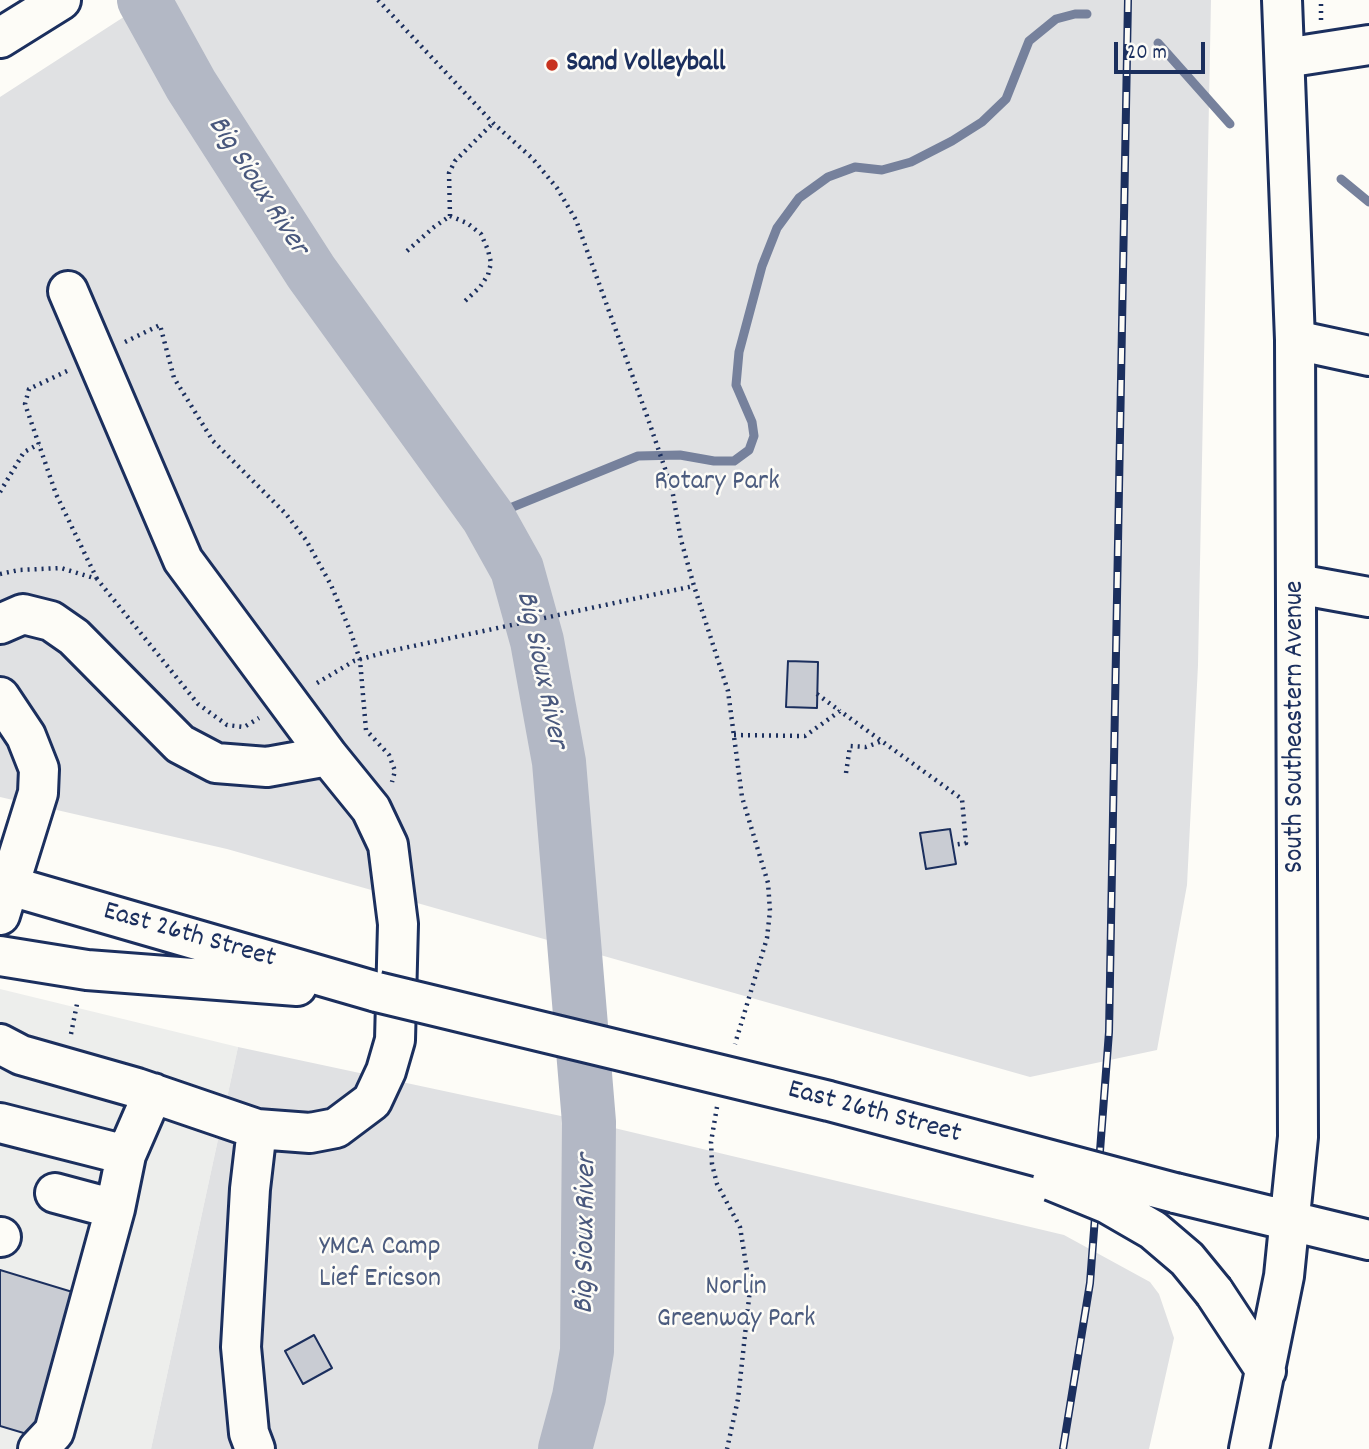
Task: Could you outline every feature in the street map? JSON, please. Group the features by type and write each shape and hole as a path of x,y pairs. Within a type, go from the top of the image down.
{"main road":[{"path":"0,38 61,0"},
{"name":"South Southeastern Avenue","path":"1249,1449 1284,1276 1297,1165 1295,340 1282,0"},
{"path":"1285,58 1369,45"},
{"path":"0,1044 21,1055 153,1093 257,1129 310,1133 336,1128 372,1101 386,1071 395,1040 398,924 388,845 371,809 328,756 183,560 68,291"},
{"path":"1295,340 1369,356"},
{"path":"1297,584 1369,597"},
{"path":"0,624 23,614 51,621 74,637 180,744 216,764 267,767 328,756"},
{"path":"0,697 26,736 39,769 37,793 3,894"},
{"name":"East 26th Street","path":"3,894 377,992 829,1101 1175,1193 1369,1240"},
{"name":"East 26th Street","path":"0,956 87,970 377,992"},
{"path":"38,1449 54,1432 115,1209 126,1155 153,1093"},
{"path":"829,1101 1046,1178 1108,1204 1166,1240 1187,1259 1214,1292 1266,1371"},
{"path":"0,1123 126,1155"},
{"path":"255,1449 249,1433 242,1347 250,1189 257,1129"},
{"path":"55,1193 115,1209"}],"path":[{"path":"378,0 493,123 532,158 557,188 576,220 672,489 681,540 728,691 742,797 768,883 770,911 767,938 734,1047"},
{"path":"450,216 449,173 454,161 493,123"},
{"path":"407,251 450,216"},
{"path":"450,216 467,223 481,234 491,263 488,275 480,287 464,302"},
{"path":"0,492 24,452 39,444"},
{"path":"438,641 694,586"},
{"path":"817,694 962,799 966,843 953,845"},
{"path":"734,735 805,736 840,711"},
{"path":"846,773 849,746 866,747 882,741"},
{"path":"721,1094 711,1142 712,1164 718,1184 740,1227 750,1289 738,1399 727,1449"}],"shaded area":[{"path":"0,989 238,1047 151,1449 0,1449"}],"green space":[{"name":"Rotary Park","path":"150,0 1211,0 1198,665 1187,885 1157,1050 1030,1077 227,849 0,797 0,97"},
{"path":"238,1047 589,1122 1064,1235 1150,1282 1159,1294 1174,1338 1149,1449 151,1449"}],"building":[{"path":"788,661 818,662 817,708 786,707"},
{"path":"950,829 956,864 926,869 920,833"},
{"path":"0,1270 79,1294 37,1437 0,1426"},
{"path":"314,1335 332,1368 303,1384 285,1351"}],"waterway":[{"name":"Big Sioux River","path":"144,0 191,85 311,272 488,517 517,569 537,641 559,762 589,1122 587,1351 579,1397 565,1449"},
{"path":"488,517 638,456 680,455 714,461 734,461 749,450 754,436 752,422 736,385 739,352 762,266 777,228 799,198 828,177 855,167 882,170 911,162 982,122 1006,99 1029,41 1056,19 1087,14"},
{"path":"1158,43 1230,124"},
{"path":"1341,179 1369,202"}],"railway":[{"path":"1063,1449 1090,1283 1109,1032 1128,0"}],"place":[{"name":"Sand Volleyball","path":"552,65"}],"park label":[{"name":"YMCA Camp Lief Ericson","path":"380,1265"},
{"name":"Norlin Greenway Park","path":"736,1305"}]}
